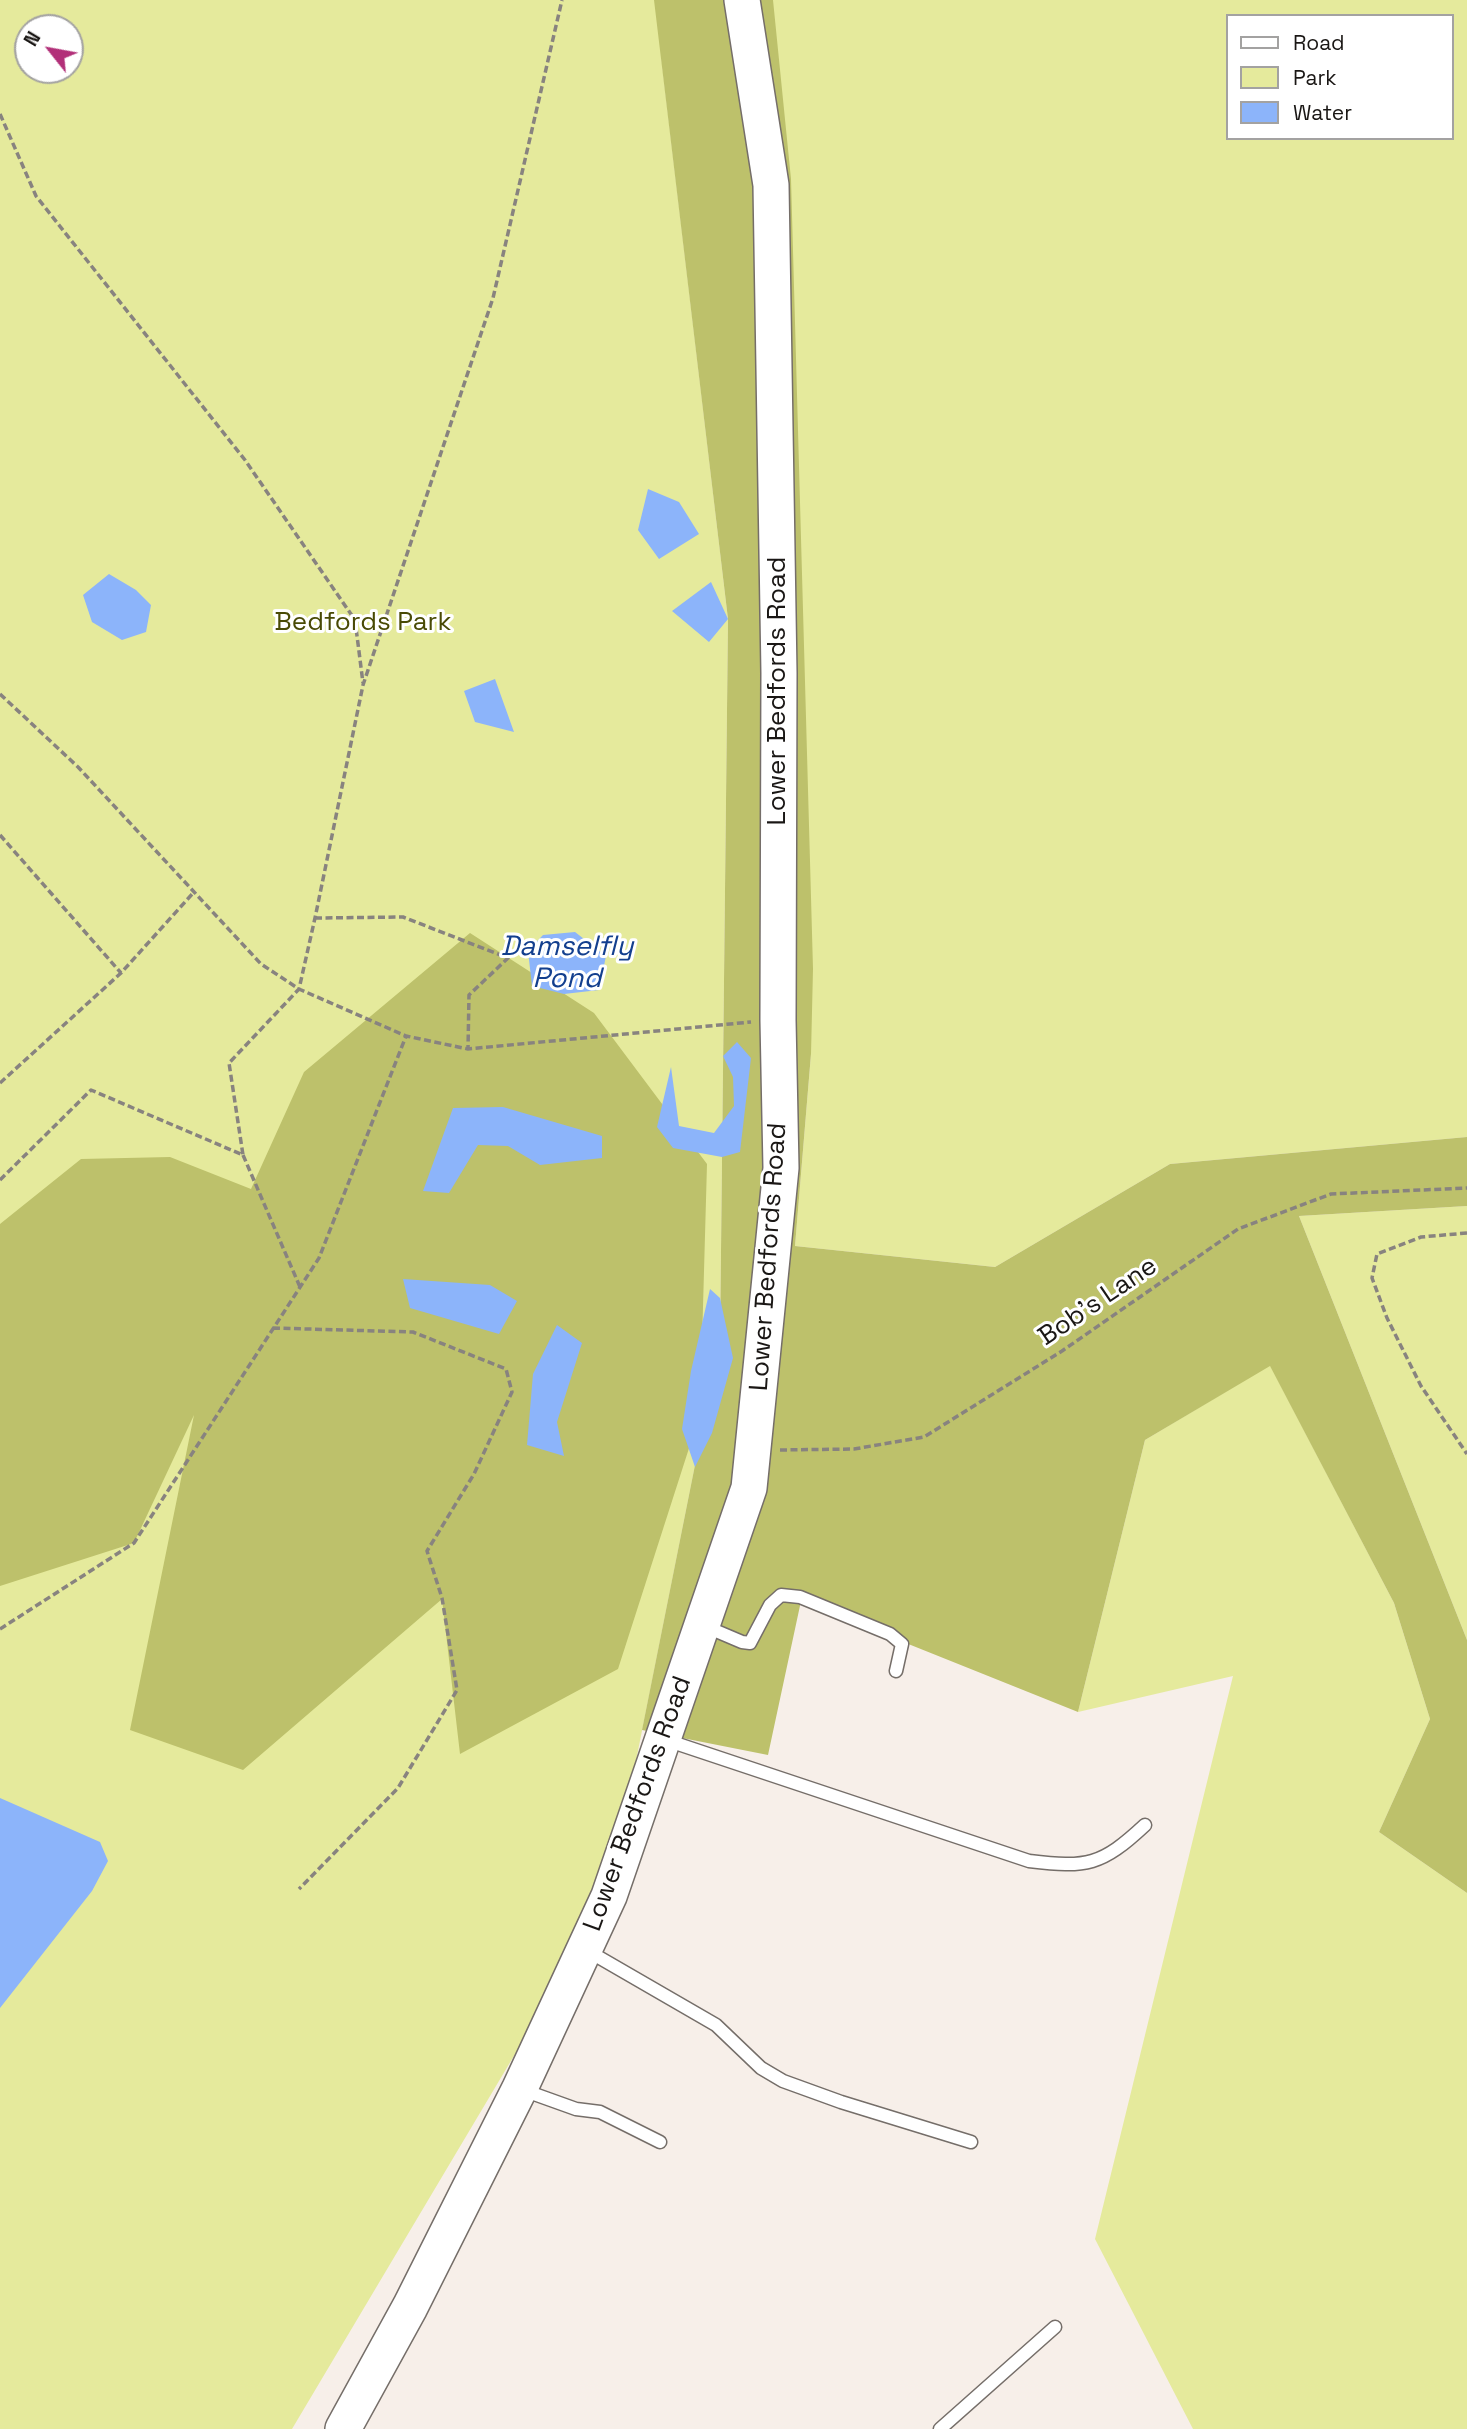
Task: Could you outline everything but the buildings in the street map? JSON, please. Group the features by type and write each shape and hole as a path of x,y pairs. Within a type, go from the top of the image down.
{"street":[{"name":"Lower Bedfords Road","path":"342,2429 410,2307 520,2088 609,1896 749,1488 781,1168 778,1020 779,673 771,185 742,0"}],"lane":[{"path":"702,1625 750,1643 770,1605 781,1595 800,1597 890,1634 902,1644 896,1671"},
{"path":"663,1739 1028,1861 1089,1864 1107,1856 1145,1825"},
{"path":"584,1949 716,2025 761,2068 783,2081 971,2142"},
{"path":"520,2088 576,2109 600,2112 660,2143"},
{"path":"940,2429 1055,2327"}],"path":[{"path":"300,1287 243,1155 229,1063 299,989 363,685 493,298 562,0"},
{"path":"0,114 36,196 245,460 355,620 363,685"},
{"path":"0,694 78,767 261,964 299,989 406,1036 468,1049 778,1020"},
{"path":"0,835 121,973"},
{"path":"0,1083 121,973 194,891"},
{"path":"315,918 403,917 509,958 469,995 468,1049"},
{"path":"0,1629 134,1543 319,1258 406,1036"},
{"path":"0,1180 91,1090 243,1155"},
{"name":"Bob's Lane","path":"753,1450 854,1449 924,1437 1062,1351 1238,1229 1331,1194 1467,1188"},
{"path":"1467,1233 1420,1237 1377,1254 1372,1278 1387,1318 1421,1386 1467,1454"},
{"path":"273,1328 413,1332 506,1369 512,1392 474,1474 428,1551 442,1598 457,1690 398,1788 299,1889"}],"green space":[{"name":"Bedfords Park","path":"0,0 657,0 662,64 728,619 720,1340 609,1896 292,2429 0,2429"},
{"path":"654,0 773,0 791,179 813,969 811,1054 795,1246 995,1267 1170,1164 1467,1137 1467,1206 1299,1216 1467,1640 1467,1893 1379,1832 1430,1719 1394,1603 1270,1366 1145,1440 1078,1712 801,1601 768,1755 642,1730 720,1340 728,619"},
{"path":"742,0 1467,0 1467,1137 1170,1164 995,1267 795,1246 811,1054"},
{"path":"470,933 594,1013 707,1164 700,1414 618,1669 460,1754 442,1599 243,1770 130,1730 194,1415 134,1543 0,1586 0,1224 81,1159 170,1157 251,1189 304,1072"},
{"path":"1467,1206 1467,1640 1299,1216"},
{"path":"1270,1365 1394,1603 1430,1719 1379,1832 1467,1893 1467,2429 1193,2429 1095,2239 1233,1676 1078,1712 1145,1440"}],"water":[{"path":"648,489 679,502 699,534 659,559 638,530"},
{"path":"109,574 136,590 151,605 146,632 122,640 92,622 83,595"},
{"path":"711,582 728,619 709,642 672,611"},
{"path":"495,679 514,732 475,722 464,691"},
{"name":"Damselfly Pond","path":"575,932 606,956 599,990 564,994 532,986 528,951 543,935"},
{"path":"737,1042 751,1058 740,1152 722,1157 673,1148 657,1127 671,1067 679,1126 714,1133 734,1106 733,1077 723,1056"},
{"path":"503,1107 602,1136 602,1158 540,1165 508,1146 478,1145 449,1193 423,1191 453,1108"},
{"path":"403,1279 490,1285 517,1301 499,1334 410,1308"},
{"path":"710,1289 720,1298 733,1358 712,1433 695,1467 682,1429 691,1371"},
{"path":"557,1325 582,1343 557,1422 564,1456 527,1445 533,1374"},
{"path":"0,1798 100,1842 108,1861 92,1891 0,2008"}]}
